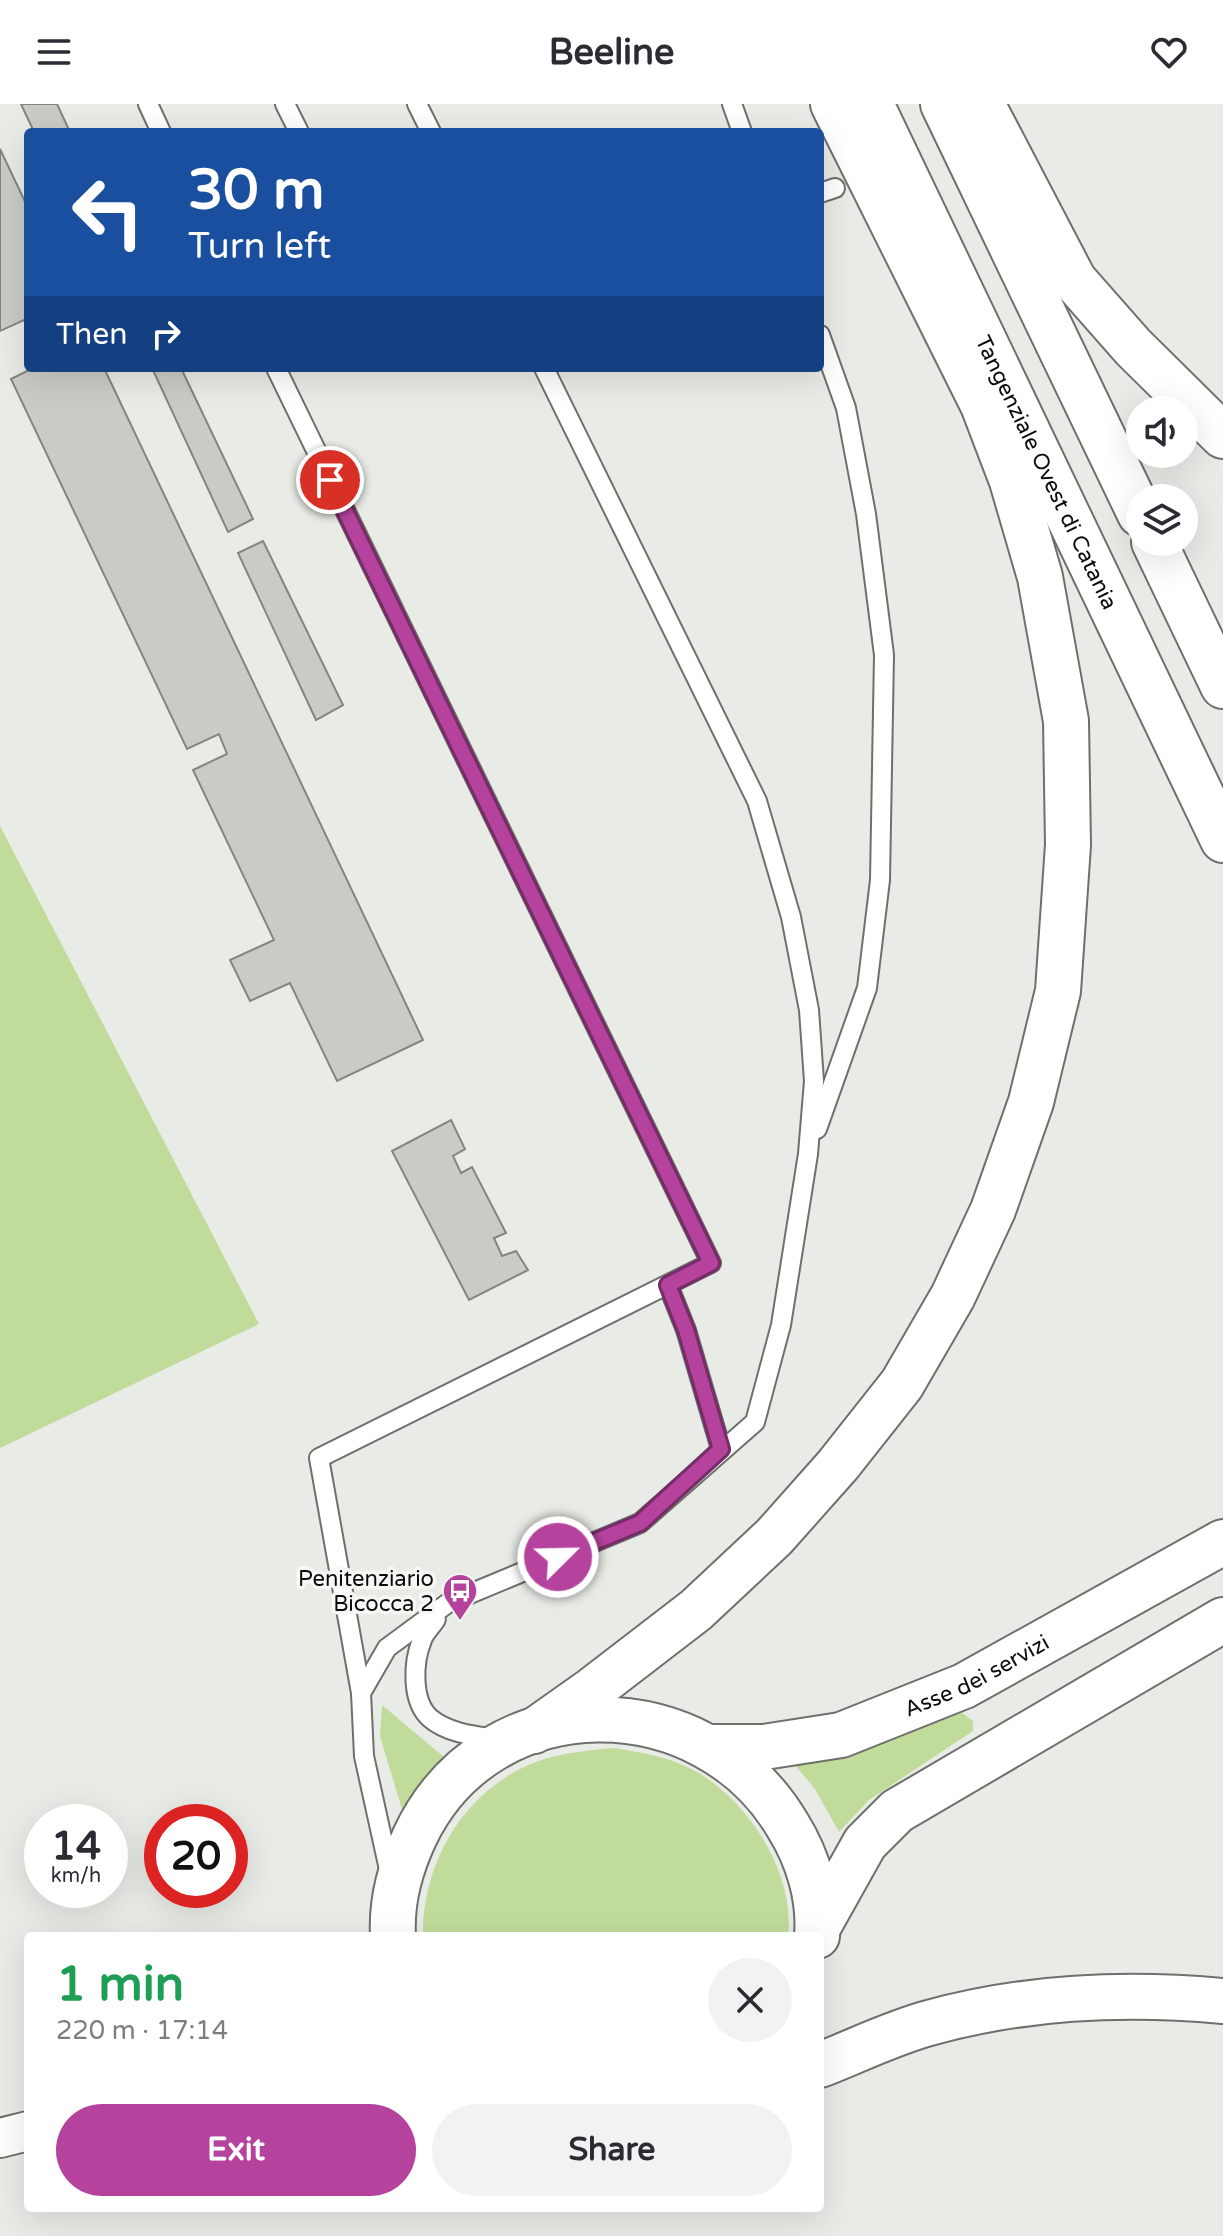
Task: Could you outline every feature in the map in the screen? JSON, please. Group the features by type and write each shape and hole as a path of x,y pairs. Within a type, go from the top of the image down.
{"main road":[{"path":"391,1922 405,1858 430,1811 446,1789 476,1762 592,1690 696,1610 774,1537 838,1465 902,1384 953,1296 993,1210 1031,1102 1058,991 1068,845 1066,721 1040,577 1012,481 983,405 833,104"},
{"name":"Tangenziale Ovest di Catania","path":"871,104 1223,840"},
{"path":"943,104 1126,485"},
{"path":"982,104 1074,280 1133,347 1223,436"},
{"path":"1161,556 1223,686"},
{"name":"Asse dei servizi","path":"710,1747 764,1747 841,1735 964,1686 1223,1542"},
{"path":"818,1932 865,1843 897,1811 1223,1620"},
{"path":"522,1736 569,1722 605,1719 642,1722 677,1731 710,1747 746,1772 784,1817 798,1842 813,1884 818,1932"},
{"path":"824,2063 927,2023 1031,2001 1127,1995 1223,2001"}],"street":[{"path":"0,2138 24,2132"}],"lane":[{"path":"148,104 159,128"},
{"path":"285,104 297,128"},
{"path":"417,104 429,128"},
{"path":"732,104 741,128"},
{"path":"808,1154 867,988 880,880 884,655 866,514 846,408 824,346"},
{"path":"278,372 711,1263 319,1458 361,1693 364,1756 391,1922"},
{"path":"361,1693 387,1648 448,1603 640,1523 755,1422 781,1325 808,1154 814,1081 809,1010 791,917 757,801 546,372"},
{"path":"668,1285 686,1330 721,1449"},
{"path":"448,1603 422,1639 415,1674 419,1704 431,1719 465,1735 522,1736"}],"green space":[{"path":"0,826 259,1324 0,1448"},
{"path":"382,1705 444,1757 404,1816 380,1736"},
{"path":"962,1713 973,1721 973,1731 869,1800 839,1832 815,1789 795,1765"},
{"path":"614,1748 660,1757 692,1769 720,1789 753,1824 777,1867 785,1890 788,1932 423,1932 429,1884 449,1837 464,1816 501,1780 535,1762 568,1753"}],"building":[{"path":"21,104 57,104 68,128 32,128"},
{"path":"0,149 24,200 24,320 0,331"},
{"path":"25,372 106,372 423,1040 337,1081 290,983 250,1001 230,960 274,940 193,770 227,754 219,734 187,749 11,379"},
{"path":"154,372 183,372 253,519 228,532"},
{"path":"263,541 343,705 316,720 238,553"},
{"path":"451,1120 465,1149 453,1156 461,1173 472,1167 506,1233 494,1238 502,1256 516,1251 528,1270 469,1300 392,1151"}],"place":[{"name":"Penitenziario Bicocca 2","path":"460,1622"}],"route":[{"path":"330,480 711,1263 668,1285 686,1330 721,1449 640,1523 558,1557"}]}
